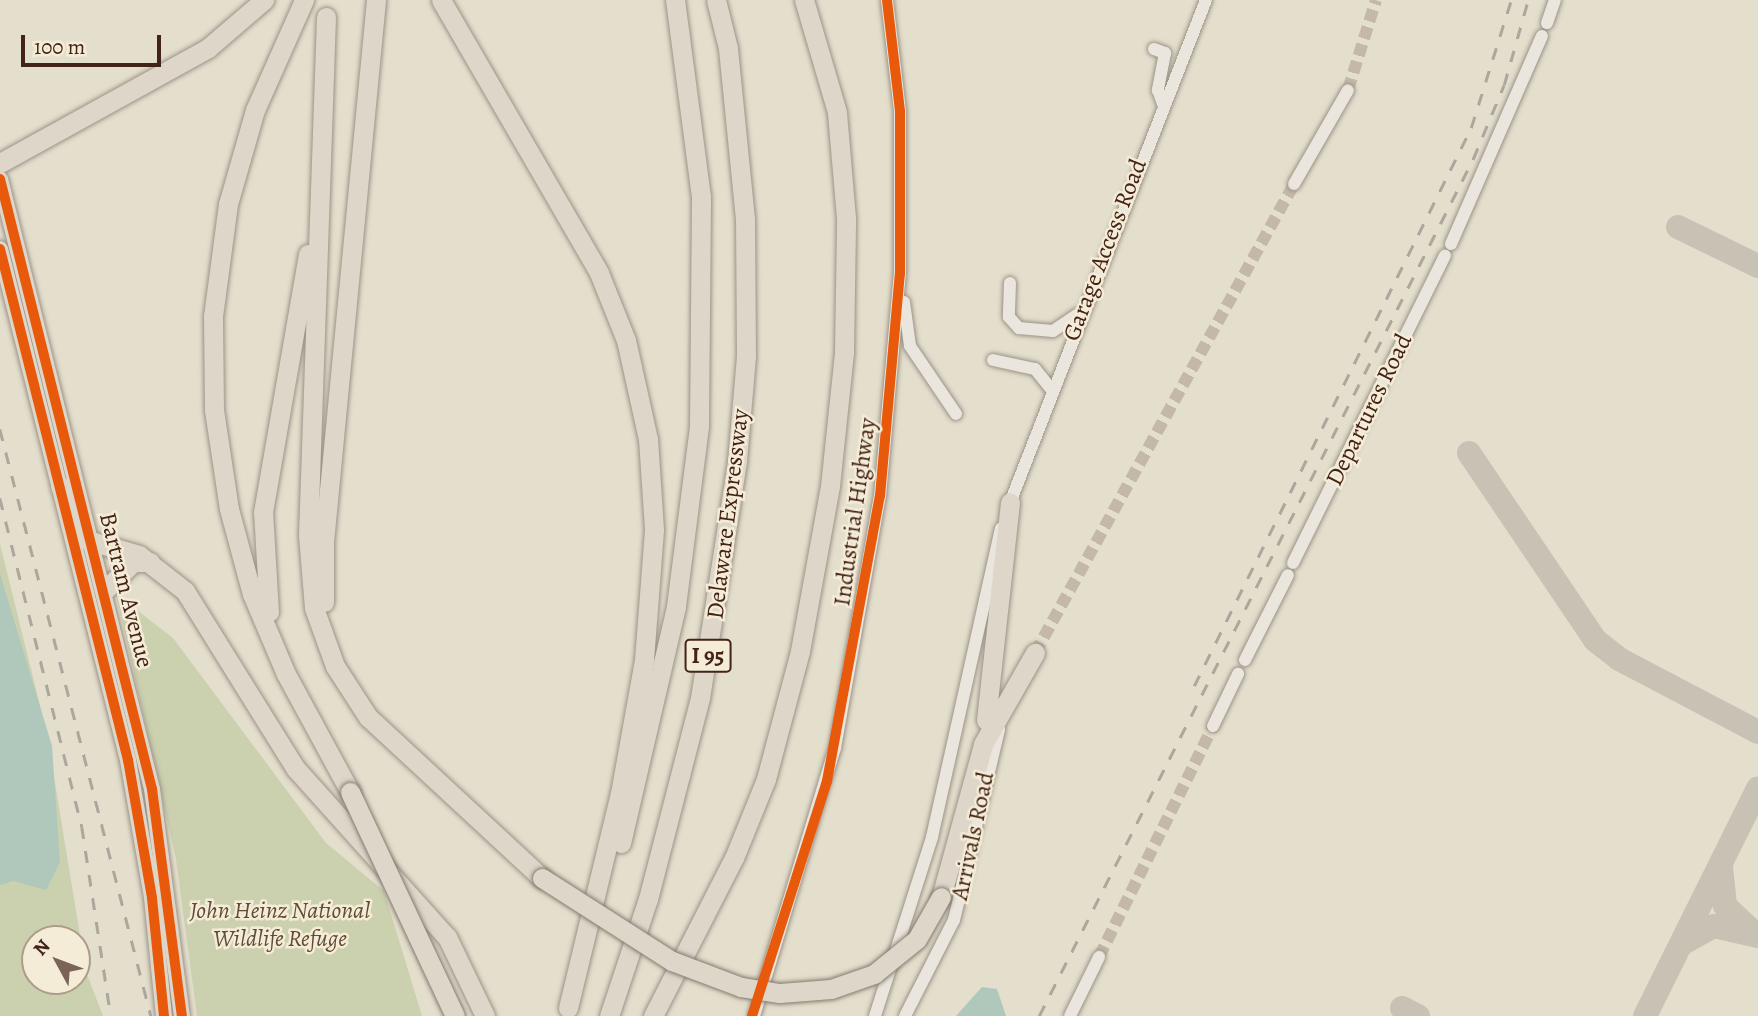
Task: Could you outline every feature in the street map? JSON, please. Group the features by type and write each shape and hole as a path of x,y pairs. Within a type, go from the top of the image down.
{"highway":[{"path":"0,163 208,48 264,0"},
{"path":"376,0 323,592 348,678 431,778"},
{"path":"441,0 599,273 626,340 648,439 654,530 644,660 620,793 567,1012"},
{"name":"Delaware Expressway","path":"567,1012 650,730 694,478 702,232 676,0"},
{"name":"Delaware Expressway","path":"609,1016 692,732 731,517 747,275 728,48 716,0"},
{"path":"725,0 728,48"},
{"path":"653,1016 734,858 766,779 800,651 830,486 844,352 846,207 835,101 804,0"},
{"path":"301,7 263,88 233,180 215,293 213,383 220,462 242,562 269,637 349,792 455,1016"},
{"path":"327,8 311,593 347,688 385,736 431,778 542,878 656,953 725,982 780,993 831,989 874,974 917,939 941,897 980,755 1001,705 1035,653"},
{"path":"310,717 275,636 261,547 312,219 327,8"},
{"path":"60,486 92,543 150,562 189,597 296,769 447,937 485,1016"},
{"path":"980,755 1010,502"},
{"path":"105,590 129,564 150,562"}],"main road":[{"name":"Bartram Avenue","path":"0,179 105,590 160,831 182,1016"},
{"name":"Bartram Avenue","path":"0,249 138,806 164,1016"}],"street":[{"name":"Industrial Highway","path":"753,1016 818,814 856,648 882,483 900,274 900,111 887,0"},
{"name":"Garage Access Road","path":"875,1016 932,836 1010,502 1078,314 1206,0"},
{"name":"Departures Road","path":"1245,660 1448,250 1555,0"},
{"path":"1154,49 1166,52 1158,90 1163,104"},
{"path":"1294,184 1348,90"},
{"path":"900,274 908,341 956,414"},
{"path":"1010,284 1009,317 1023,330 1053,331 1078,314"},
{"path":"993,360 1035,369 1051,389"},
{"name":"Arrivals Road","path":"905,1016 954,920 991,752 1035,653"},
{"path":"1213,726 1238,674"},
{"path":"1070,1016 1099,957"}],"green space":[{"path":"0,544 47,734 78,925 21,925 21,995 91,995 91,985 103,1016 0,1016"},
{"name":"John Heinz National Wildlife Refuge","path":"116,594 173,638 326,843 384,891 422,1016 197,1016 176,859"}],"shaded area":[{"path":"0,574 52,746 60,862 46,890 13,881 0,885"},
{"path":"982,987 997,989 1006,1016 956,1016"}],"taxiway":[{"path":"1678,227 1758,266"},
{"path":"1469,453 1595,640 1619,659 1758,732"},
{"path":"1645,1016 1758,788"},
{"path":"1721,867 1725,906 1751,930"},
{"path":"1683,943 1714,926 1758,936"},
{"path":"1402,1008 1418,1016"}],"tunnel":[{"path":"1348,90 1376,0"},
{"path":"1035,653 1294,184"},
{"path":"1099,957 1213,726"}],"railway":[{"path":"1194,686 1471,128 1511,0"},
{"path":"1039,1016 1473,159 1504,85 1528,0"},
{"path":"0,429 151,1016"},
{"path":"0,498 82,827 111,1016"}],"cycle path":[{"path":"752,1016 827,781 880,496 900,274 900,111 887,0"},
{"path":"0,179 152,789 182,1016"},
{"path":"0,249 128,760 152,898 164,1016"}]}
